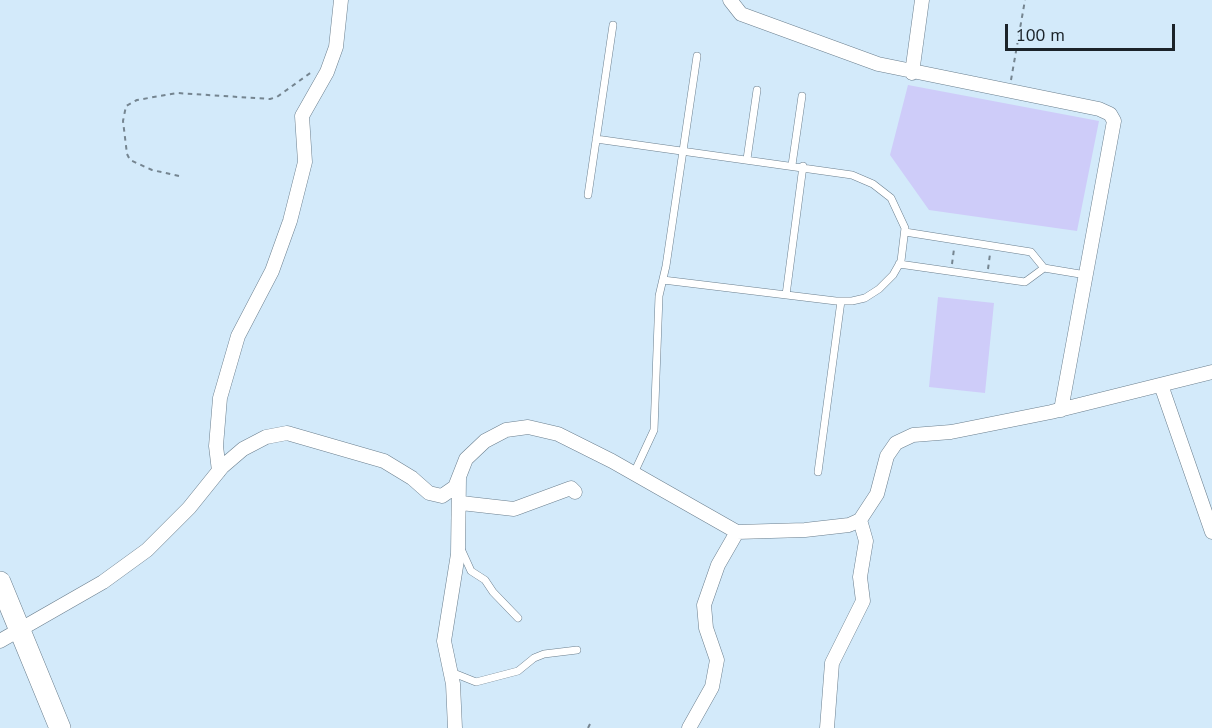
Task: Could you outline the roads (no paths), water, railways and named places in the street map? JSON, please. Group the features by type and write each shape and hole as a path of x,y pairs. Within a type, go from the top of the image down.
{"main road":[{"path":"0,582 60,728"}],"street":[{"path":"219,471 216,419 229,362 242,327 283,244 305,162 302,116 321,84 336,47 341,0"},
{"path":"730,0 741,14 878,64 912,73 1099,109 1110,114 1114,121 1061,410"},
{"path":"912,73 922,0"},
{"path":"0,641 103,582 147,550 189,508 219,471 243,449 266,437 287,433 384,461 412,478 429,493 442,496 455,487 466,459 484,441 507,430 528,427 558,434 634,473 737,532 805,530 849,525 860,520 877,494 887,456 896,443 913,435 951,432 1061,410 1212,372"},
{"path":"1161,385 1212,532"},
{"path":"455,728 451,672 444,641 459,544 461,503 459,478"},
{"path":"461,503 514,508 571,488 575,492"},
{"path":"827,728 832,663 863,601 860,577 866,541 860,520"},
{"path":"689,728 712,687 717,660 706,628 704,605 718,565 737,532"}],"lane":[{"path":"588,195 613,25"},
{"path":"634,473 654,430 658,354 656,326 697,56"},
{"path":"747,159 757,90"},
{"path":"792,165 802,96"},
{"path":"596,139 837,171 873,184 891,198 901,214 905,232 899,264 879,289 866,298 841,301 663,280"},
{"path":"786,295 803,166"},
{"path":"905,232 1031,252 1044,268 1086,276"},
{"path":"899,264 1025,282 1044,268"},
{"path":"818,472 841,301"},
{"path":"459,544 471,571 485,580 493,592 518,618"},
{"path":"451,672 477,682 518,671 534,658 544,654 577,650"}]}
